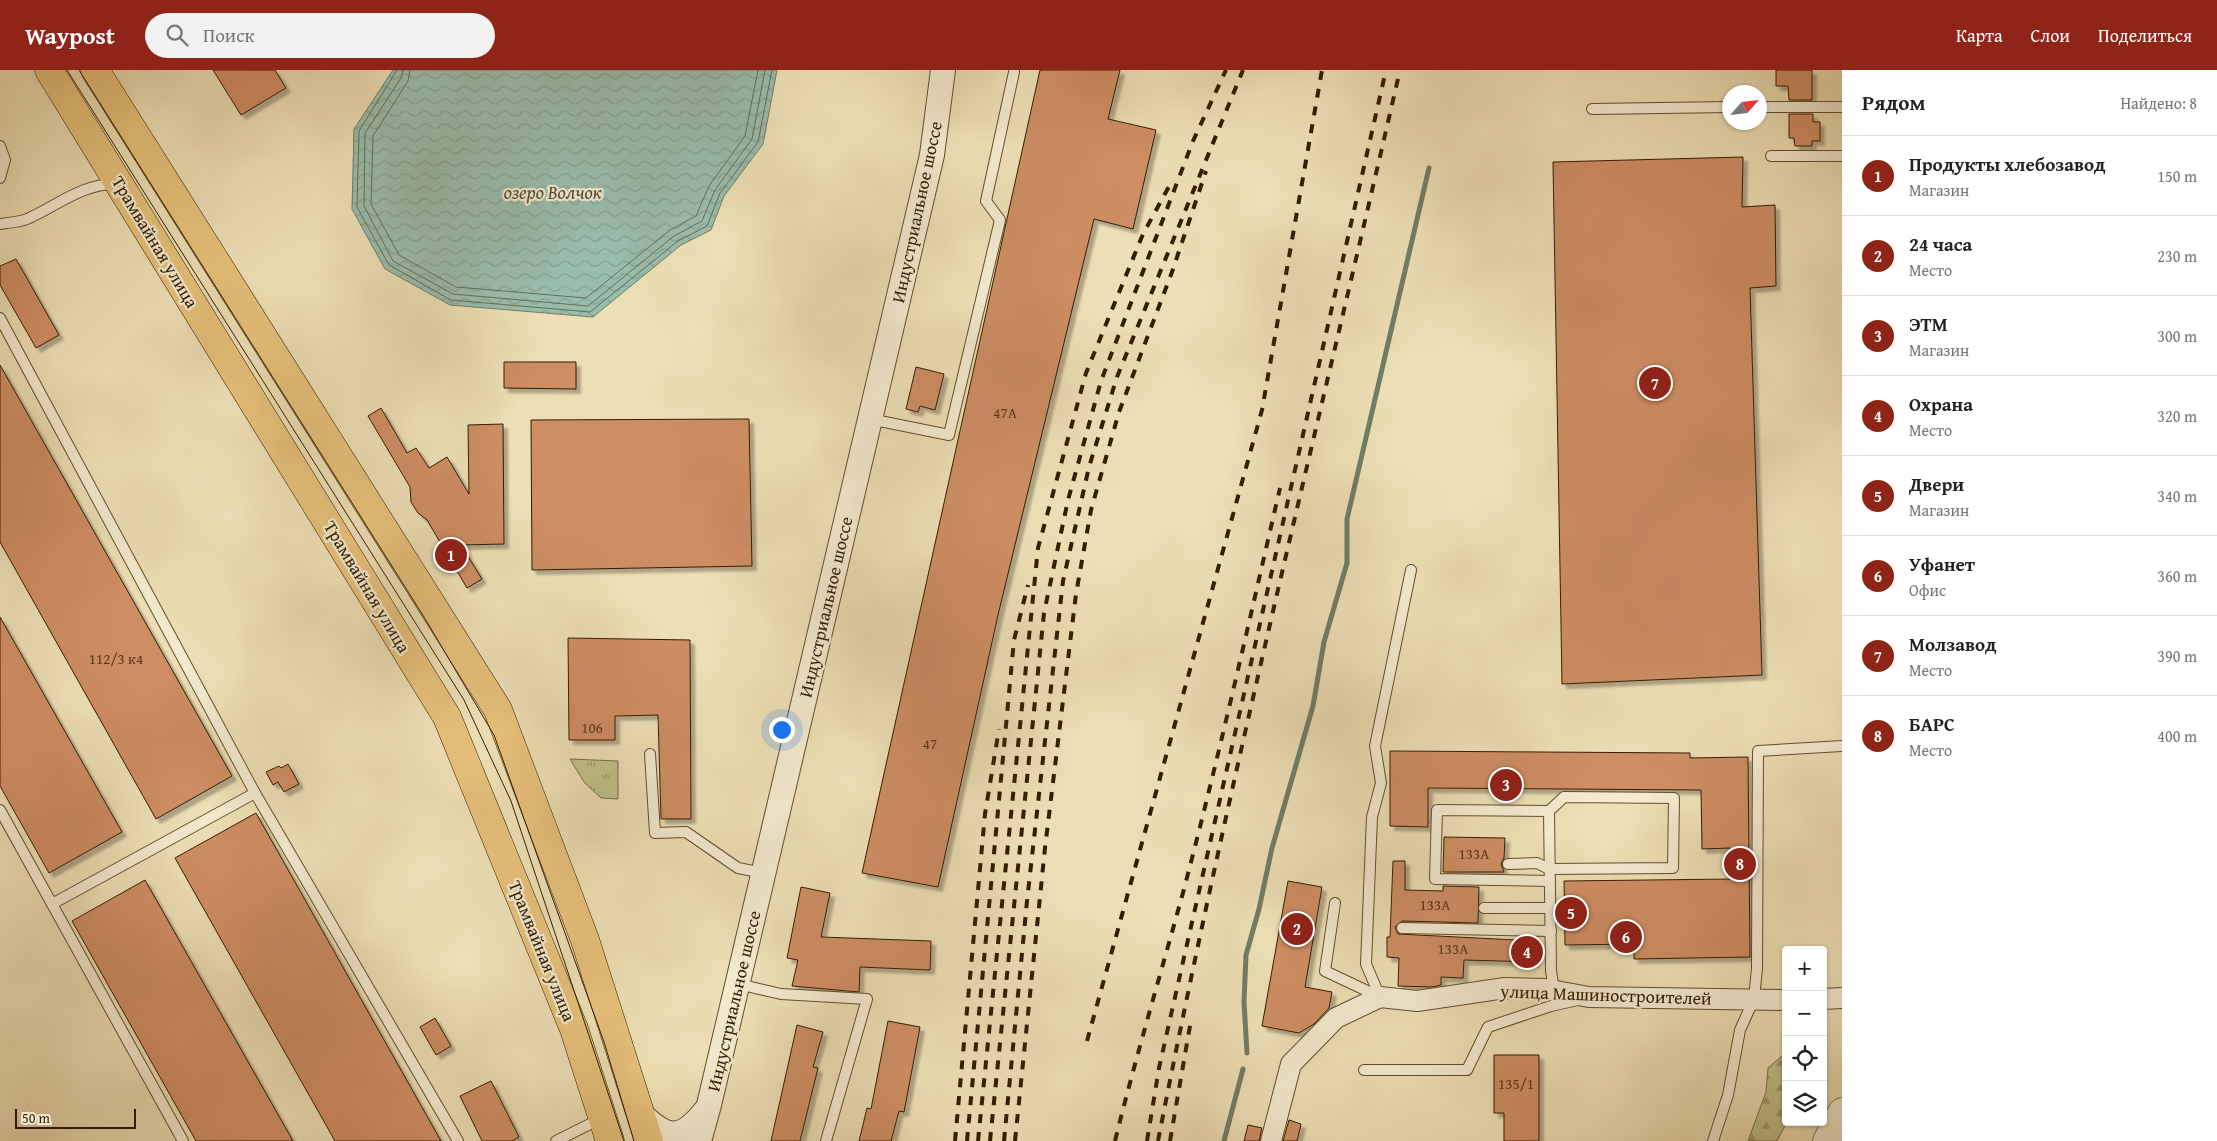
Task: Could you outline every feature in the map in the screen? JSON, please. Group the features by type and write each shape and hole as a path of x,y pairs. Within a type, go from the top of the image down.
{"main road":[{"name":"Трамвайная улица","path":"49,70 447,717 574,1029 607,1129"},
{"path":"95,70 498,710 585,940 649,1141"},
{"path":"1827,1141 1842,1112"}],"street":[{"name":"Индустриальное шоссе","path":"699,1141 738,984 932,155 943,70"},
{"name":"улица Машиностроителей","path":"1380,996 1417,1001 1505,988 1554,989 1588,997 1782,1000"},
{"path":"1271,1141 1291,1064 1336,1018 1380,996"},
{"path":"1827,999 1842,998"},
{"path":"640,1113 656,1130 672,1135 683,1132 696,1122 709,1105"}],"lane":[{"path":"870,419 949,435 1000,220 986,201 1014,72"},
{"path":"1592,109 1722,107"},
{"path":"1767,107 1842,107"},
{"path":"0,146 5,160 0,178"},
{"path":"1771,156 1842,156"},
{"path":"0,224 25,220 75,194 108,184 120,184"},
{"path":"0,318 255,793 458,1141"},
{"path":"1380,996 1366,964 1372,817 1380,783 1375,746 1411,570"},
{"path":"1713,1141 1728,1095 1740,1030 1754,999 1757,968 1758,751 1842,746"},
{"path":"650,754 655,833 686,832 738,868 764,873"},
{"path":"52,904 255,793"},
{"path":"1508,864 1537,863 1550,870 1673,868 1674,798 1564,797 1549,811 1437,810 1436,879 1550,881"},
{"path":"0,810 183,1141"},
{"path":"1549,811 1551,976 1554,989"},
{"path":"1335,903 1325,971 1380,996"},
{"path":"1484,908 1550,908"},
{"path":"1402,928 1551,931"},
{"path":"738,984 781,994 866,999 826,1141"},
{"path":"1364,1070 1467,1070 1488,1027 1551,1006 1588,997"},
{"path":"556,1141 607,1129"}],"green space":[{"path":"570,759 618,761 618,799 601,798 584,782"},
{"path":"1782,1056 1782,1126 1785,1126 1777,1141 1748,1141 1766,1092 1768,1068"}],"water":[{"name":"озеро Волчок","path":"393,70 777,70 763,144 724,196 711,230 681,245 593,317 450,305 385,269 352,209 354,129"}],"building":[{"path":"213,70 275,70 286,88 241,115"},
{"path":"1040,70 1120,70 1108,119 1156,130 1133,229 1094,219 998,615 938,887 862,873"},
{"path":"1776,70 1812,70 1812,100 1789,100 1788,86 1776,86"},
{"path":"1789,114 1813,114 1813,122 1820,122 1820,141 1812,141 1812,146 1795,146 1794,138 1789,138"},
{"path":"1743,157 1742,207 1775,205 1776,286 1750,288 1762,675 1562,684 1553,162"},
{"path":"16,259 59,335 36,348 0,285 0,266"},
{"path":"504,362 576,362 576,389 504,388"},
{"path":"0,365 232,776 156,819 0,542"},
{"path":"916,367 944,374 935,410 920,406 918,412 906,409"},
{"path":"381,408 407,453 416,448 429,468 447,457 469,494 468,425 503,424 504,544 461,545 482,579 467,588 427,520 418,513 411,502 410,487 368,416"},
{"path":"749,419 752,566 532,570 531,420"},
{"path":"0,617 122,832 49,873 0,786"},
{"path":"568,638 690,640 691,819 661,819 658,715 615,716 615,740 569,740"},
{"path":"1390,751 1690,753 1690,758 1748,757 1750,957 1634,959 1634,944 1565,945 1564,881 1731,879 1730,848 1702,849 1701,790 1428,788 1428,827 1390,826"},
{"path":"288,764 299,784 284,792 278,782 273,785 266,772"},
{"path":"256,813 441,1141 335,1141 175,858"},
{"path":"1444,837 1505,838 1504,858 1501,864 1504,872 1443,872"},
{"path":"1393,861 1405,861 1405,890 1443,891 1443,886 1479,887 1478,923 1402,921 1395,927 1398,934 1536,941 1535,962 1464,960 1463,978 1441,977 1441,985 1432,987 1398,986 1399,958 1387,957 1387,937 1390,937"},
{"path":"145,880 293,1141 196,1141 72,921"},
{"path":"1288,881 1322,887 1305,987 1332,992 1329,1008 1314,1024 1299,1033 1262,1026"},
{"path":"801,887 830,893 821,937 931,941 930,970 860,967 859,992 792,986 798,960 787,958"},
{"path":"435,1018 451,1046 436,1055 420,1027"},
{"path":"888,1021 920,1027 904,1112 899,1111 891,1141 859,1141 867,1108 871,1109"},
{"path":"797,1025 823,1032 813,1067 818,1068 800,1141 771,1141"},
{"path":"1494,1055 1539,1055 1539,1141 1504,1141 1504,1113 1494,1113"},
{"path":"491,1081 519,1137 512,1141 482,1141 460,1096"},
{"path":"1289,1120 1301,1124 1297,1141 1283,1141"},
{"path":"1248,1125 1262,1128 1259,1141 1244,1141"}],"waterway":[{"path":"1247,1053 1244,1002 1246,955 1259,909 1272,848 1313,706 1324,642 1347,563 1347,519 1429,168"},
{"path":"1224,1141 1243,1069"}],"tram line":[{"path":"67,70 464,700 511,801 624,1141"},
{"path":"79,70 424,617 494,735 604,1042 634,1141"}],"railway":[{"path":"990,1141 1044,613 1068,500 1101,381 1193,141 1226,70"},
{"path":"1004,1141 1027,901 1063,581 1089,467 1117,377 1243,70"},
{"path":"1087,1041 1262,410 1322,70"},
{"path":"1147,1141 1159,1068 1386,70"},
{"path":"1158,1141 1214,872 1274,605 1400,70"},
{"path":"1015,1141 1045,848 1076,594 1091,510 1119,412 1172,272 1206,171"},
{"path":"978,1141 1038,548 1086,373 1143,234 1172,181"},
{"path":"1115,1141 1197,839 1280,488"},
{"path":"967,1141 1014,640 1028,585"},
{"path":"955,1141 985,814 999,729"},
{"path":"1170,1141 1191,1020"}],"place":[{"name":"Молзавод","path":"1655,383"},
{"name":"Продукты хлебозавод","path":"451,555"},
{"name":"ЭТМ","path":"1506,785"},
{"name":"БАРС","path":"1740,864"},
{"name":"Двери","path":"1571,913"},
{"name":"24 часа","path":"1297,929"},
{"name":"Уфанет","path":"1626,937"},
{"name":"Охрана","path":"1527,952"}]}
